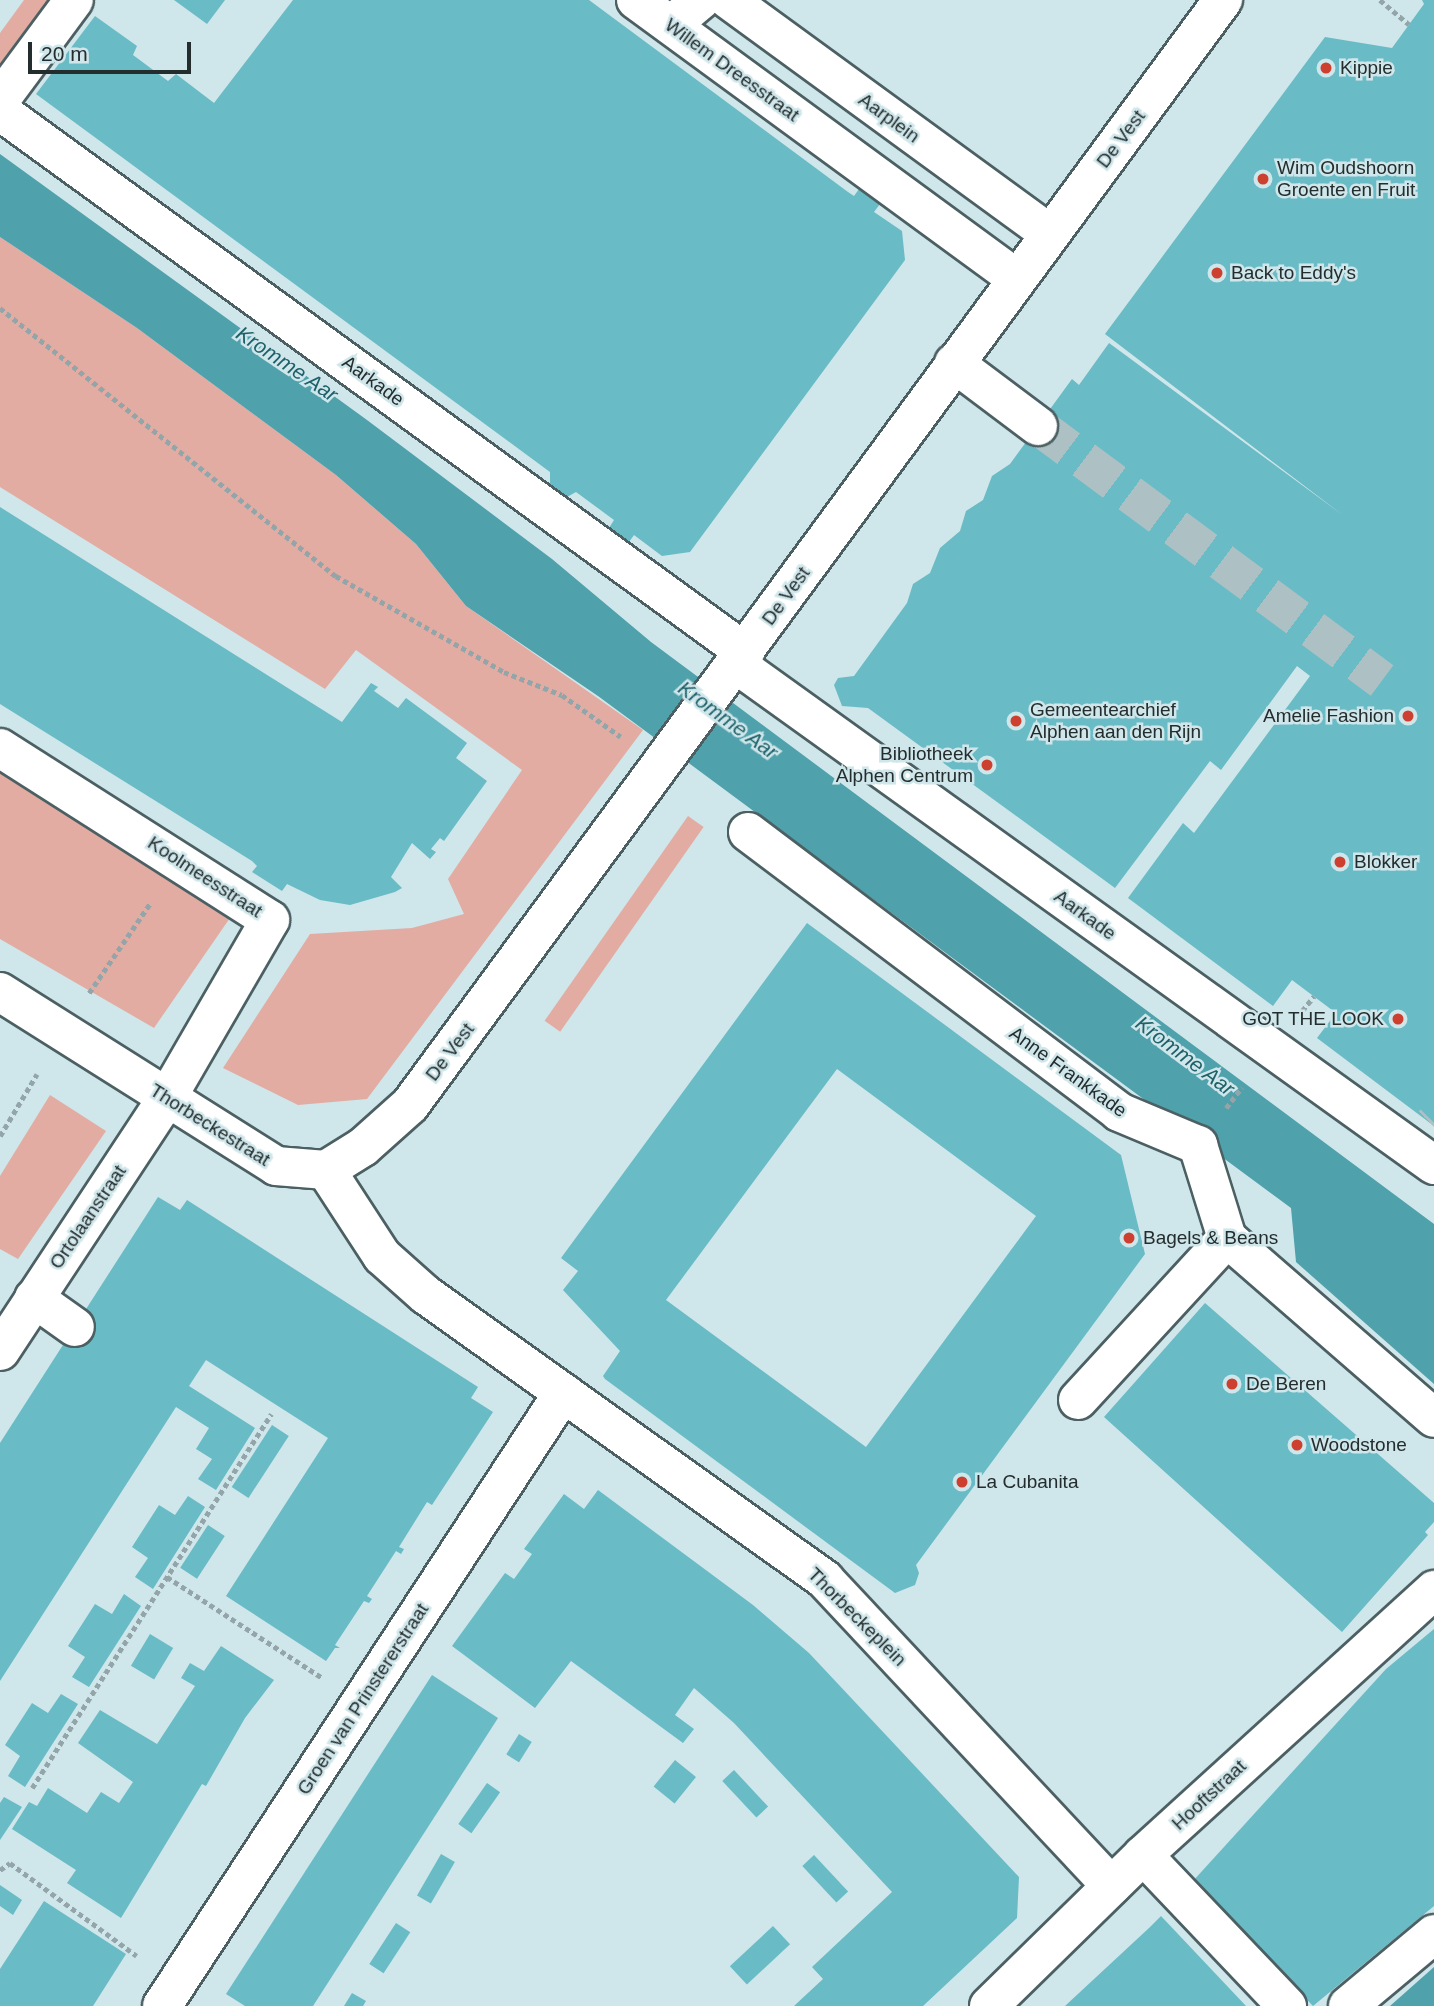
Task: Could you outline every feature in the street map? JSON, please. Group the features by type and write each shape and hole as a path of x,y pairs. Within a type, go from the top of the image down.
{"street":[{"path":"0,100 74,0"},
{"name":"Willem Dreesstraat","path":"636,0 791,113 819,151 1017,279"},
{"path":"671,25 701,0"},
{"name":"Aarplein","path":"729,0 1050,234"},
{"name":"De Vest","path":"327,1170 363,1147 410,1105 1223,0"},
{"path":"819,151 860,97"},
{"name":"Aarkade","path":"0,111 741,658 1427,1147"},
{"path":"954,363 1038,426"},
{"name":"Koolmeesstraat","path":"0,748 270,920 167,1098"},
{"name":"Anne Frankkade","path":"748,832 1119,1112 1198,1144 1227,1238"},
{"name":"Thorbeckestraat","path":"0,992 276,1166 327,1170"},
{"name":"Ortolaanstraat","path":"0,1351 20,1301 167,1098"},
{"path":"327,1170 382,1256 426,1295 563,1393"},
{"path":"1077,1400 1227,1238 1434,1418"},
{"path":"20,1301 75,1326"},
{"name":"Groen van Prinstererstraat","path":"170,1996 563,1393"},
{"name":"Thorbeckeplein","path":"563,1393 825,1580 1111,1886"},
{"name":"Hooftstraat","path":"989,2006 1143,1855 1434,1590"},
{"path":"1143,1855 1287,2006"},
{"path":"1348,2006 1434,1934"}],"path":[{"path":"1380,0 1409,24"},
{"path":"0,308 336,576 504,672 562,695 662,766"},
{"path":"32,1788 271,1414"},
{"path":"167,1577 360,1702"},
{"path":"0,1870 10,1863 170,1996"}],"shaded area":[{"path":"24,0 50,0 0,68 0,33"},
{"path":"0,237 137,328 336,475 416,544 466,606 643,730 367,1099 298,1105 223,1068 310,934 412,928 464,914 448,879 522,770 356,650 325,689 0,487"},
{"path":"0,769 232,915 154,1028 0,939"},
{"path":"688,816 704,827 560,1032 545,1021"},
{"path":"50,1095 106,1131 18,1259 0,1249 0,1176"}],"water":[{"name":"Kromme Aar","path":"0,154 367,420 552,559 651,642 1434,1224 1434,1384 1296,1262 1291,1208 598,696 466,606 416,544 336,475 137,328 0,237"},
{"path":"1434,1967 1434,2006 1390,2006"}],"building":[{"path":"174,0 225,0 207,24"},
{"path":"293,0 589,0 848,192 854,196 859,189 880,204 874,212 902,231 905,260 690,552 662,556 634,535 629,542 609,528 614,520 576,492 567,497 550,484 550,472 36,94 95,16 137,46 133,55 168,81 176,74 214,103"},
{"path":"1422,0 1434,0 1434,1126 1317,1038 1336,1013 1292,980 1273,1006 1128,898 1183,823 1194,833 1310,676 1297,666 1221,770 1210,761 1115,888 868,708 842,706 834,685 838,678 854,676 907,603 913,584 930,573 940,548 960,531 966,511 983,500 992,476 1010,464 1072,379 1079,385 1109,343 1344,516 1105,334 1325,37 1392,48 1424,4"},
{"path":"0,507 342,722 371,683 378,687 374,691 398,708 406,698 467,743 456,758 487,781 444,841 440,838 431,849 436,852 430,859 412,843 391,877 402,888 395,892 350,905 320,900 287,884 282,891 252,872 257,866 252,861 0,704"},
{"path":"807,923 1121,1155 1145,1254 916,1565 919,1573 915,1585 895,1593 605,1379 603,1376 620,1351 563,1290 578,1271 561,1258","holes":["837,1069 1036,1216 866,1447 666,1300"]},
{"path":"158,1197 180,1210 187,1200 478,1387 471,1398 493,1412 432,1505 427,1502 399,1547 404,1549 401,1554 396,1551 367,1596 372,1599 369,1603 364,1601 335,1645 340,1648 335,1648 326,1661 226,1596 328,1438 206,1360 189,1386 255,1428 216,1490 198,1479 212,1459 196,1449 209,1428 176,1407 0,1681 0,1443"},
{"path":"1205,1303 1434,1503 1434,1522 1425,1532 1428,1535 1342,1632 1104,1417"},
{"path":"272,1425 289,1436 248,1498 232,1487"},
{"path":"598,1490 753,1605 809,1653 1019,1877 1017,1918 923,2006 794,2006 823,1979 812,1967 892,1892 734,1723 694,1688 675,1715 694,1729 683,1743 571,1661 535,1708 452,1646 505,1573 514,1579 532,1554 524,1549 564,1494 584,1509"},
{"path":"188,1496 205,1507 153,1589 135,1577 148,1558 132,1547 159,1505 175,1515"},
{"path":"208,1525 225,1536 197,1579 180,1568"},
{"path":"124,1594 141,1606 89,1687 72,1677 85,1657 68,1646 95,1604 112,1614"},
{"path":"1434,1629 1434,1906 1313,2006 1193,1881 1386,1669"},
{"path":"150,1634 173,1648 154,1680 131,1666"},
{"path":"221,1646 274,1680 245,1718 206,1786 202,1784 121,1918 67,1883 76,1870 12,1829 29,1802 37,1806 48,1788 87,1813 101,1792 119,1803 133,1782 78,1743 100,1710 157,1744 195,1686 181,1678 190,1663 204,1671"},
{"path":"432,1675 498,1718 313,2006 245,2006 226,1994"},
{"path":"61,1694 78,1704 25,1787 8,1776 20,1756 5,1745 32,1703 48,1713"},
{"path":"519,1734 532,1742 519,1762 506,1754"},
{"path":"675,1760 696,1777 675,1803 654,1786"},
{"path":"734,1770 768,1807 756,1817 722,1781"},
{"path":"487,1783 500,1792 471,1833 458,1824"},
{"path":"4,1797 22,1807 0,1840 0,1803"},
{"path":"441,1854 455,1862 431,1904 417,1896"},
{"path":"814,1855 848,1892 836,1902 802,1866"},
{"path":"0,1885 22,1900 13,1915 0,1906"},
{"path":"44,1901 126,1954 93,2006 0,2006 0,1969"},
{"path":"1161,1916 1246,2006 1065,2006 1149,1928"},
{"path":"396,1923 410,1932 384,1973 369,1964"},
{"path":"773,1926 790,1944 747,1985 730,1966"},
{"path":"352,1993 366,2001 363,2006 344,2006"}],"tunnel":[{"path":"1038,426 1382,681"}],"place":[{"name":"Kippie","path":"1326,68"},
{"name":"Wim Oudshoorn Groente en Fruit","path":"1263,179"},
{"name":"Back to Eddy's","path":"1217,273"},
{"name":"Amelie Fashion","path":"1408,716"},
{"name":"Gemeentearchief Alphen aan den Rijn","path":"1016,721"},
{"name":"Bibliotheek Alphen Centrum","path":"987,765"},
{"name":"Blokker","path":"1340,862"},
{"name":"GOT THE LOOK","path":"1398,1019"},
{"name":"Bagels & Beans","path":"1129,1238"},
{"name":"De Beren","path":"1232,1384"},
{"name":"Woodstone","path":"1297,1445"},
{"name":"La Cubanita","path":"962,1482"}]}
